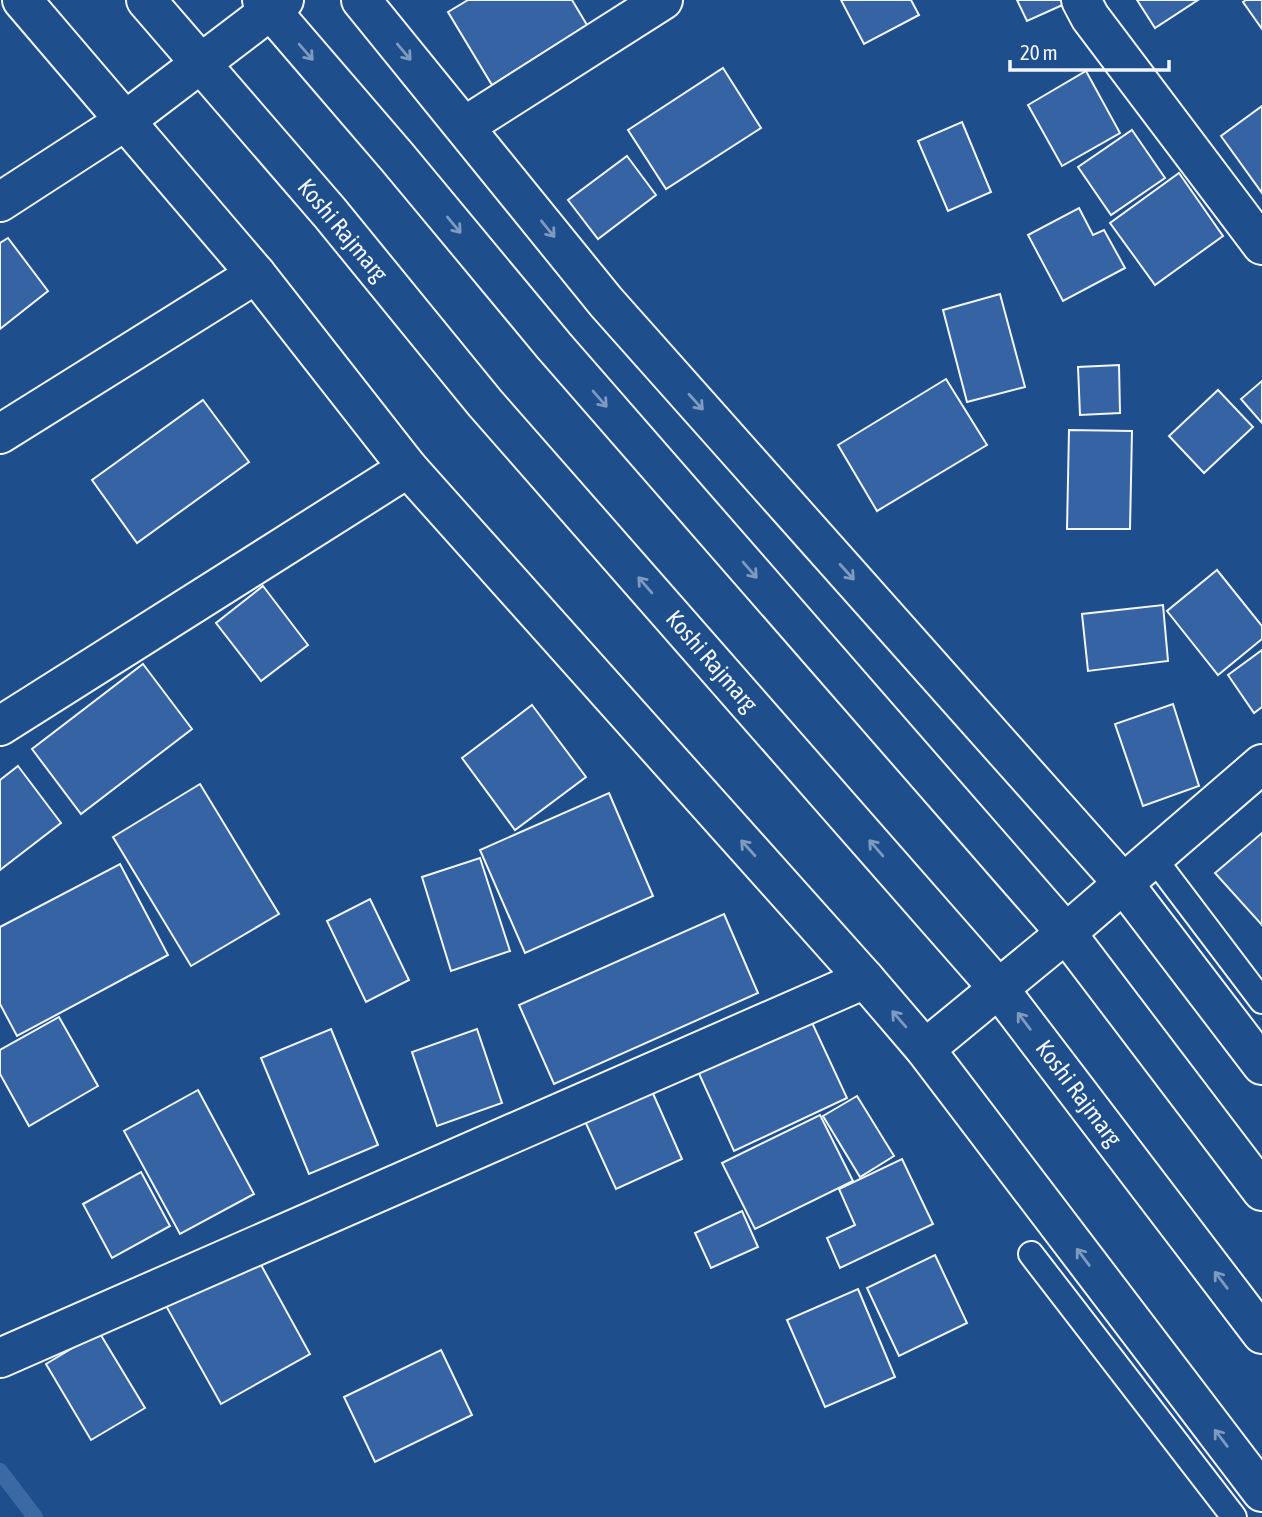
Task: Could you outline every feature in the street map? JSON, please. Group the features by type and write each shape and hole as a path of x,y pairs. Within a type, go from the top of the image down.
{"street":[{"path":"22,0 256,274 408,468 925,1049 1262,1492"},
{"name":"Koshi Rajmarg","path":"146,0 330,213 485,403 999,989 1262,1334"},
{"path":"361,0 606,302 1123,883 1262,1065"},
{"path":"465,126 663,0"},
{"path":"1081,0 1090,17 1262,245"},
{"path":"0,202 125,121 273,4 554,346 1066,933 1262,1191"},
{"path":"0,434 256,274"},
{"path":"0,726 408,468"},
{"path":"925,1049 1066,933 1262,764"},
{"path":"0,1358 865,979"}],"lane":[{"path":"1153,857 1262,1001"},
{"path":"1031,1254 1234,1517"}],"building":[{"path":"468,0 572,0 587,25 492,85 448,12"},
{"path":"841,0 911,0 919,15 864,44"},
{"path":"1017,0 1065,0 1067,3 1027,21"},
{"path":"1137,0 1198,0 1155,28"},
{"path":"1262,0 1262,29 1243,2"},
{"path":"723,68 761,128 666,189 628,130"},
{"path":"1086,71 1120,133 1062,166 1028,105"},
{"path":"1262,106 1262,193 1221,136"},
{"path":"962,122 991,192 948,211 918,141"},
{"path":"1132,130 1165,178 1111,215 1078,167"},
{"path":"627,156 656,195 598,239 568,200"},
{"path":"1179,173 1223,236 1155,285 1110,223"},
{"path":"1079,208 1093,235 1104,230 1125,268 1063,301 1028,235"},
{"path":"8,238 48,291 0,329 0,243"},
{"path":"1000,294 1025,387 967,402 943,310"},
{"path":"1119,365 1120,413 1080,415 1078,367"},
{"path":"946,379 987,445 877,511 838,445"},
{"path":"1262,381 1262,423 1241,399"},
{"path":"1218,390 1253,427 1204,473 1169,436"},
{"path":"203,400 249,462 137,543 92,480"},
{"path":"1069,430 1132,431 1130,529 1067,529"},
{"path":"1217,570 1262,626 1262,639 1218,675 1167,611"},
{"path":"263,586 308,645 261,681 216,623"},
{"path":"1163,605 1168,661 1088,671 1082,614"},
{"path":"1262,650 1262,707 1254,713 1228,675"},
{"path":"143,664 192,729 81,814 32,749"},
{"path":"1173,704 1199,786 1143,806 1115,724"},
{"path":"532,705 586,777 515,830 462,758"},
{"path":"18,766 61,823 0,870 0,780"},
{"path":"200,784 279,914 191,966 113,837"},
{"path":"609,793 653,896 525,953 480,850"},
{"path":"1262,833 1262,925 1215,873"},
{"path":"480,858 510,951 451,971 422,877"},
{"path":"120,864 168,955 17,1036 0,1004 0,927"},
{"path":"370,899 409,980 366,1002 327,921"},
{"path":"724,914 758,993 554,1084 519,1005"},
{"path":"808,1014 847,1098 734,1151 696,1067"},
{"path":"59,1017 98,1086 29,1126 0,1074 0,1050"},
{"path":"331,1029 378,1145 309,1174 261,1058"},
{"path":"477,1029 502,1103 437,1126 412,1052"},
{"path":"651,1089 682,1159 616,1189 584,1119"},
{"path":"198,1090 254,1194 180,1234 124,1131"},
{"path":"857,1096 894,1156 860,1177 823,1116"},
{"path":"820,1115 853,1181 755,1229 722,1163"},
{"path":"902,1159 933,1224 840,1268 827,1238 855,1225 839,1189"},
{"path":"141,1172 170,1226 112,1258 83,1204"},
{"path":"742,1211 758,1247 711,1268 695,1233"},
{"path":"255,1254 310,1354 221,1404 165,1304"},
{"path":"935,1255 967,1323 899,1356 867,1288"},
{"path":"858,1289 895,1377 825,1407 787,1320"},
{"path":"99,1332 145,1408 91,1440 46,1364"},
{"path":"441,1350 472,1415 375,1462 344,1397"}],"waterway":[{"path":"0,1471 35,1517"}]}
